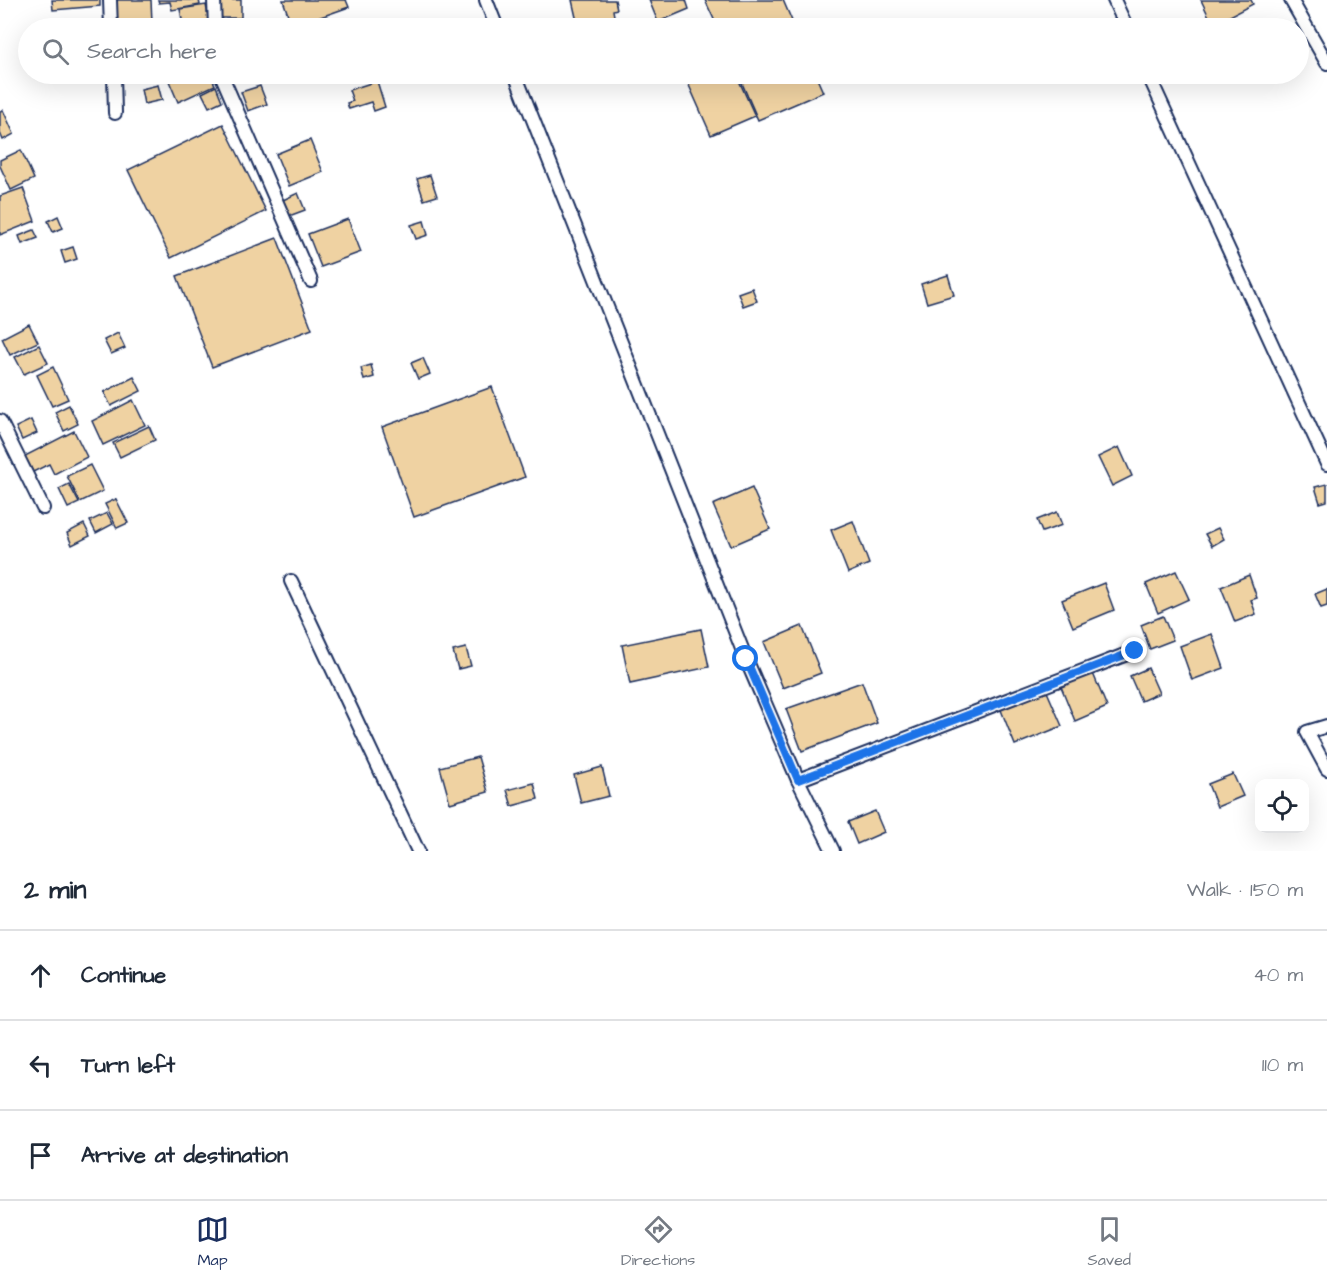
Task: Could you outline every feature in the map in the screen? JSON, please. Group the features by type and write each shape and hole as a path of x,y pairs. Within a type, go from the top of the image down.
{"lane":[{"path":"110,0 111,18"},
{"path":"214,0 215,18"},
{"path":"486,0 493,18"},
{"path":"1114,0 1122,18"},
{"path":"1291,0 1301,18"},
{"path":"1309,32 1327,63"},
{"path":"114,84 115,113"},
{"path":"225,84 311,281"},
{"path":"518,84 688,518 798,780 833,851"},
{"path":"1153,84 1327,464"},
{"path":"0,421 43,508"},
{"path":"291,581 418,851"},
{"path":"798,780 1135,651"},
{"path":"1327,726 1307,732 1327,769"}],"building":[{"path":"52,0 100,0 100,6 53,10"},
{"path":"113,0 151,0 152,18 114,18"},
{"path":"158,0 199,0 200,5 172,10 170,2 159,3"},
{"path":"215,0 241,0 241,18 215,18"},
{"path":"283,0 346,0 349,7 318,18 289,18"},
{"path":"572,0 615,0 617,9 613,10 614,18 576,18"},
{"path":"649,0 686,0 689,9 668,18 656,18"},
{"path":"705,0 783,0 791,18 713,18"},
{"path":"1201,0 1251,0 1253,4 1226,18 1210,18"},
{"path":"206,5 208,18 182,18 180,9"},
{"path":"170,84 215,84 215,85 178,102"},
{"path":"368,84 378,84 385,107 374,111 371,102 349,109 347,103 353,101 349,90"},
{"path":"688,84 741,84 755,116 711,135"},
{"path":"742,84 819,84 823,92 758,120"},
{"path":"158,85 162,100 144,104 141,89"},
{"path":"216,86 222,101 209,107 202,93"},
{"path":"260,86 267,104 248,111 241,92"},
{"path":"3,110 14,134 3,140 0,133 0,111"},
{"path":"223,124 266,211 171,258 128,170"},
{"path":"310,140 323,172 289,186 276,154"},
{"path":"21,150 34,179 11,190 0,166 0,160"},
{"path":"430,175 437,196 424,200 417,179"},
{"path":"23,188 35,221 0,235 0,196"},
{"path":"298,193 305,210 289,216 283,200"},
{"path":"58,216 63,228 53,232 48,221"},
{"path":"348,219 361,252 321,267 308,234"},
{"path":"424,221 428,235 416,239 411,225"},
{"path":"34,230 38,238 22,244 19,236"},
{"path":"277,238 312,329 212,367 177,276"},
{"path":"73,247 77,259 65,263 61,251"},
{"path":"948,275 954,295 927,303 921,284"},
{"path":"752,288 757,301 743,306 738,293"},
{"path":"29,324 38,342 10,355 2,338"},
{"path":"118,333 125,348 111,354 104,340"},
{"path":"39,345 48,363 24,374 15,357"},
{"path":"423,358 430,374 418,379 411,363"},
{"path":"371,365 374,377 364,380 361,368"},
{"path":"53,367 68,399 52,406 37,375"},
{"path":"134,377 141,391 111,406 104,392"},
{"path":"492,387 525,477 414,517 382,427"},
{"path":"133,400 145,425 103,445 92,421"},
{"path":"69,405 78,424 64,431 55,412"},
{"path":"31,420 37,433 22,440 16,427"},
{"path":"149,426 155,440 120,457 113,443"},
{"path":"74,431 87,457 54,474 49,464 33,472 25,456"},
{"path":"1119,447 1132,476 1112,486 1098,457"},
{"path":"90,465 103,491 80,502 67,476"},
{"path":"69,484 79,503 68,508 59,489"},
{"path":"1327,484 1327,501 1320,503 1315,487"},
{"path":"752,488 770,529 731,546 713,505"},
{"path":"116,499 128,523 117,528 105,504"},
{"path":"1057,512 1062,525 1042,532 1037,520"},
{"path":"107,513 113,524 96,533 90,521"},
{"path":"853,521 869,564 848,573 831,530"},
{"path":"84,524 90,536 72,545 67,533"},
{"path":"1218,528 1224,539 1212,546 1205,534"},
{"path":"1176,571 1189,599 1158,613 1146,584"},
{"path":"1249,575 1257,598 1251,600 1256,614 1235,622 1221,587"},
{"path":"1104,583 1114,610 1073,627 1062,600"},
{"path":"1327,589 1327,606 1321,608 1315,594"},
{"path":"1163,616 1173,640 1150,649 1141,625"},
{"path":"802,626 821,673 783,688 764,642"},
{"path":"701,629 709,667 630,684 622,645"},
{"path":"1212,634 1224,668 1192,680 1180,646"},
{"path":"466,648 471,666 458,669 453,651"},
{"path":"1148,668 1159,693 1141,701 1130,676"},
{"path":"1092,671 1107,707 1075,721 1060,684"},
{"path":"862,682 877,723 802,751 786,709"},
{"path":"1045,687 1062,726 1015,745 999,705"},
{"path":"478,757 488,792 450,803 440,767"},
{"path":"602,767 609,796 581,803 574,775"},
{"path":"1233,774 1243,796 1217,807 1208,784"},
{"path":"534,783 538,799 512,806 507,790"},
{"path":"875,811 884,832 857,844 848,822"}],"route":[{"path":"746,659 798,780 1135,651"}]}
